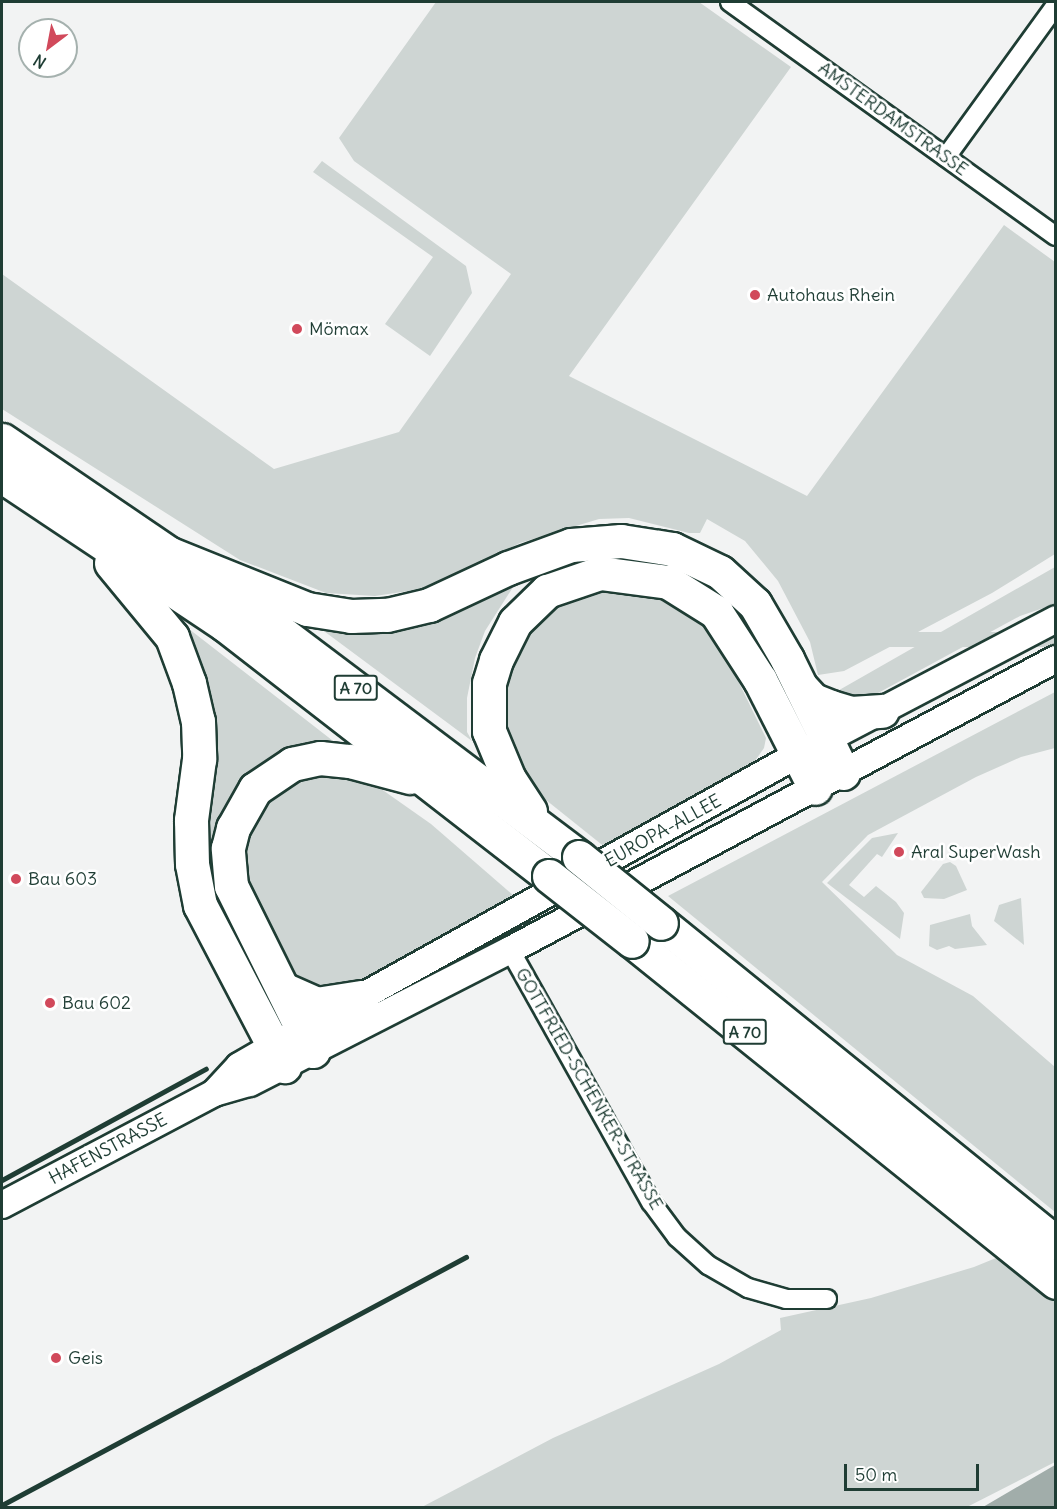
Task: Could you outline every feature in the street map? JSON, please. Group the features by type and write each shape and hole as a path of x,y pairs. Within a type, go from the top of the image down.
{"highway":[{"name":"A 70","path":"2,440 246,606 579,857 661,923 974,1198 1056,1282"},
{"name":"A 70","path":"2,476 224,624 632,941 974,1198 1056,1243"},
{"path":"80,528 172,637 189,682 198,721 199,759 191,820 192,864 200,905 279,1056"},
{"path":"168,553 307,609 351,616 419,608 526,560 571,545 621,540 649,544 696,558 740,588 770,626 801,687 813,700 851,713 882,711"},
{"path":"541,827 509,779 489,730 489,683 514,622 547,591 570,580 600,573 647,576 668,582 702,600 736,638 813,748 829,780"},
{"path":"801,687 813,748"},
{"path":"308,1040 231,886 228,848 233,828 255,789 292,764 320,758 386,768 435,786"},
{"path":"283,989 316,1004 362,997"}],"street":[{"name":"AMSTERDAMSTRASSE","path":"730,2 1056,236"},
{"path":"946,157 1056,5"},
{"name":"EUROPA-ALLEE","path":"308,1040 362,997 813,748 1056,619"},
{"name":"EUROPA-ALLEE","path":"279,1056 308,1040 510,950 1056,659"},
{"name":"GOTTFRIED-SCHENKER-STRASSE","path":"510,950 651,1202 677,1237 708,1265 748,1288 786,1299 827,1299"},
{"name":"HAFENSTRASSE","path":"2,1205 214,1093 239,1066 279,1056"}],"shaded area":[{"path":"436,2 699,2 791,67 569,376 807,496 1004,225 1055,262 1055,554 992,593 844,671 818,675 810,642 778,581 745,541 707,519 700,533 689,533 629,518 599,519 520,543 422,589 375,596 326,593 240,560 2,409 2,274 274,469 399,432 511,274 354,161 339,138"},
{"path":"322,161 466,266 472,293 430,356 385,324 433,257 313,172"},
{"path":"1055,567 1055,604 1020,616 867,699 859,701 834,693"},
{"path":"515,584 485,631 475,658 467,698 467,732 472,741 305,617 345,632 389,631 421,625"},
{"path":"591,588 657,593 690,611 722,648 766,738 764,748 750,768 606,848 546,800 524,775 510,750 498,699 521,631 570,594"},
{"path":"180,622 346,751 308,749 214,842 208,876"},
{"path":"842,632 1055,632 1055,647 842,647"},
{"path":"1055,692 1055,748 1021,757 976,777 868,835 822,882 897,955 973,996 1055,1067 1055,1212 668,896"},
{"path":"314,770 367,779 431,824 513,895 342,992 296,989 235,856 264,796"},
{"path":"898,833 882,857 877,854 849,885 864,897 876,886 896,902 904,913 900,939 827,883 872,838"},
{"path":"950,862 956,866 967,890 944,899 924,898 921,892 943,864"},
{"path":"1021,898 1024,945 994,921 999,905"},
{"path":"970,914 972,926 987,945 955,949 949,946 937,950 929,946 930,925"},
{"path":"1055,1234 1055,1462 967,1507 420,1508 553,1438 719,1364 781,1330 780,1318 871,1298 974,1267"},
{"path":"1055,1465 1055,1507 983,1507"}],"railway":[{"path":"2,1180 206,1069"},
{"path":"2,1505 466,1257"}],"place":[{"name":"Autohaus Rhein","path":"755,295"},
{"name":"Mömax","path":"297,329"},
{"name":"Aral SuperWash","path":"899,852"},
{"name":"Bau 603","path":"16,879"},
{"name":"Bau 602","path":"50,1003"},
{"name":"Geis","path":"56,1358"}]}
